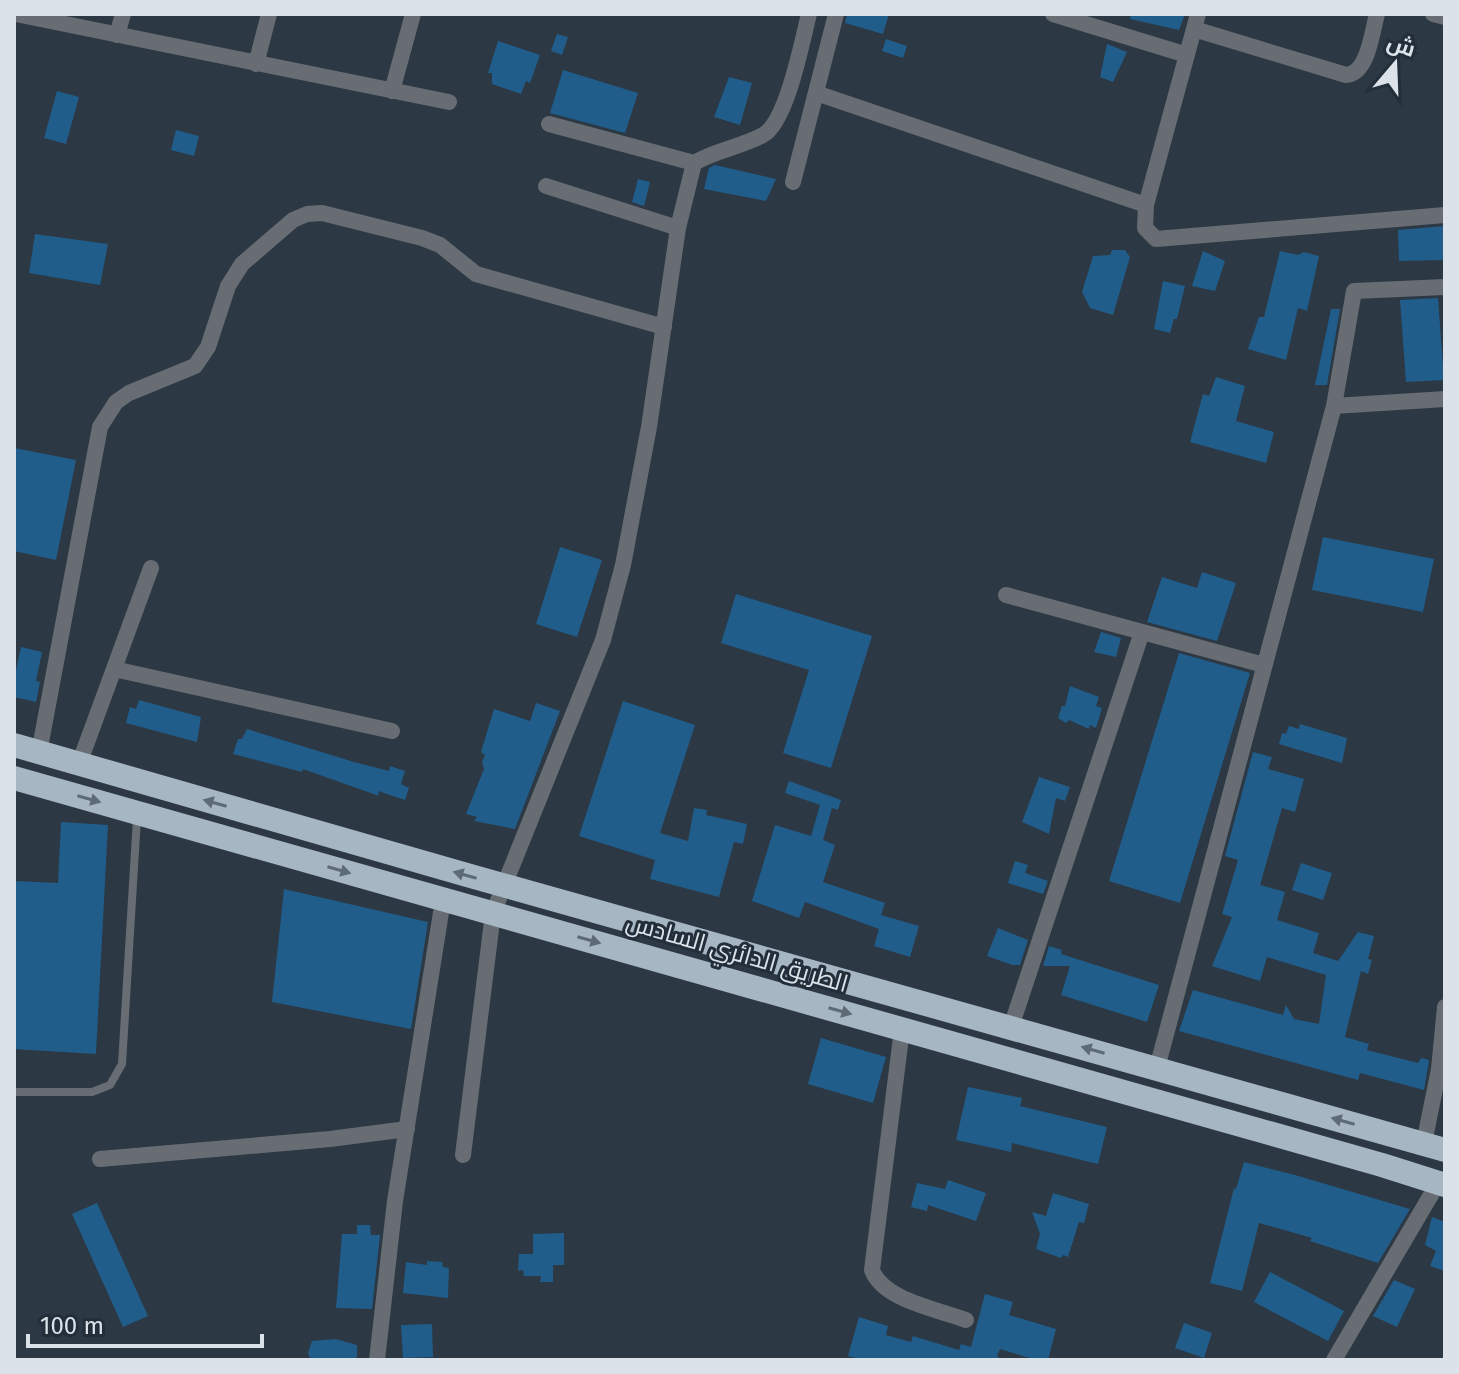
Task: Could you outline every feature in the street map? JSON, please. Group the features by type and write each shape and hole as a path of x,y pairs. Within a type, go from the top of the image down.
{"highway":[{"name":"الطريق الدائري السادس","path":"14,745 504,886 1434,1146"},
{"name":"الطريق الدائري السادس","path":"14,778 1442,1184"},
{"path":"1382,1165 1391,1134"}],"street":[{"path":"16,14 449,102"},
{"path":"117,35 123,14"},
{"path":"256,64 269,14"},
{"path":"392,91 413,14"},
{"path":"549,124 694,163 711,153 766,134 779,115 791,86 809,14"},
{"path":"793,182 836,14"},
{"path":"1053,14 1187,55"},
{"path":"1377,14 1361,69 1354,75 1346,75 1196,22 1146,205 1145,228 1156,239 1445,215"},
{"path":"1433,14 1445,17"},
{"path":"816,93 1146,205"},
{"path":"463,1155 493,913 603,640 626,549 649,427 678,228 694,163"},
{"path":"546,186 678,228"},
{"path":"39,753 100,427 106,414 129,393 195,366 208,347 234,275 242,264 293,220 307,214 322,213 422,238 440,245 476,274 664,327"},
{"path":"1157,1068 1334,406 1354,291 1445,287"},
{"path":"1334,406 1445,399"},
{"path":"79,764 151,568"},
{"path":"1006,595 1264,665"},
{"path":"1011,1027 1142,632"},
{"path":"114,669 392,731"},
{"path":"377,1360 395,1201 443,900"},
{"path":"1434,1146 1445,1007"},
{"path":"902,1029 872,1270 876,1280 888,1292 966,1320"},
{"path":"100,1159 330,1139 407,1129"},
{"path":"1334,1360 1442,1184"}],"lane":[{"path":"14,1092 92,1092 110,1085 122,1064 137,813"}],"building":[{"path":"847,14 889,14 883,34 845,23"},
{"path":"1131,14 1185,14 1179,30 1130,19"},
{"path":"557,34 568,37 562,55 551,51"},
{"path":"886,39 907,46 903,58 882,51"},
{"path":"498,41 540,55 530,83 526,81 521,94 492,84 492,73 488,73"},
{"path":"1107,44 1127,52 1113,82 1100,77"},
{"path":"563,70 638,93 625,133 550,113"},
{"path":"729,77 752,83 740,125 714,117"},
{"path":"57,91 79,97 66,144 44,138"},
{"path":"176,130 199,136 194,156 171,150"},
{"path":"715,165 776,179 766,201 704,189 709,168"},
{"path":"638,179 650,182 644,206 632,202"},
{"path":"1445,226 1445,260 1399,261 1398,230"},
{"path":"35,234 108,244 100,285 29,273"},
{"path":"1112,250 1125,250 1130,257 1113,315 1090,308 1082,292 1093,256 1110,255"},
{"path":"1203,251 1225,261 1215,291 1192,286"},
{"path":"1280,251 1319,256 1307,311 1298,308 1286,360 1248,349 1259,317 1264,317"},
{"path":"1163,281 1185,286 1177,319 1174,319 1170,333 1154,329"},
{"path":"1438,298 1444,380 1406,382 1400,300"},
{"path":"1331,309 1340,309 1327,385 1315,385"},
{"path":"1216,377 1245,386 1236,421 1274,432 1266,463 1190,442 1203,394 1209,396"},
{"path":"14,448 76,460 56,560 14,551"},
{"path":"1323,537 1434,559 1423,612 1312,590"},
{"path":"560,547 602,560 577,637 536,624"},
{"path":"1202,572 1236,583 1217,641 1147,622 1162,577 1197,588"},
{"path":"736,594 872,636 831,768 783,753 809,670 721,643"},
{"path":"1101,632 1121,638 1116,657 1094,652"},
{"path":"21,647 42,652 36,681 40,682 36,702 14,697"},
{"path":"1179,653 1250,673 1180,903 1109,881"},
{"path":"1070,686 1099,697 1096,706 1102,708 1096,728 1090,725 1089,729 1069,720 1066,723 1058,718"},
{"path":"139,700 201,717 197,742 126,723 130,707 136,709"},
{"path":"623,701 695,725 660,833 688,841 694,808 707,810 706,815 747,824 743,844 734,842 719,897 650,879 655,860 579,836"},
{"path":"536,703 560,711 515,829 474,821 477,817 466,814 484,769 482,762 485,755 481,752 494,709 530,721"},
{"path":"1300,724 1347,738 1342,763 1279,744 1282,733 1286,734 1289,726 1299,729"},
{"path":"247,729 354,762 389,771 390,766 405,771 401,784 409,788 405,800 378,791 379,796 303,769 302,772 233,754 238,739 242,739"},
{"path":"1253,752 1272,757 1268,769 1304,779 1295,812 1282,808 1260,885 1285,892 1277,920 1319,933 1313,953 1338,961 1358,932 1374,936 1368,974 1361,971 1345,1037 1369,1044 1367,1050 1418,1063 1421,1058 1429,1060 1424,1090 1360,1073 1358,1080 1179,1031 1193,990 1283,1015 1286,1005 1294,1019 1319,1024 1326,975 1267,957 1260,981 1212,966 1232,917 1222,914 1238,860 1225,856"},
{"path":"1039,777 1070,787 1065,801 1056,798 1049,834 1022,822"},
{"path":"789,781 841,800 838,810 832,808 823,840 835,845 823,882 885,903 881,915 919,926 910,957 874,946 879,929 805,902 799,918 752,901 775,825 811,836 820,805 785,793"},
{"path":"61,822 108,825 96,1054 14,1049 14,881 58,883"},
{"path":"1015,861 1028,865 1025,873 1048,881 1043,894 1008,883"},
{"path":"1301,863 1332,873 1323,900 1292,890"},
{"path":"284,889 428,922 411,1029 272,1002"},
{"path":"998,928 1028,940 1020,965 987,956"},
{"path":"1049,946 1062,950 1061,954 1159,985 1147,1022 1061,995 1070,966 1043,966"},
{"path":"821,1038 886,1057 873,1103 808,1084"},
{"path":"968,1087 1022,1098 1020,1106 1107,1127 1098,1164 1012,1143 1011,1152 956,1140"},
{"path":"1244,1162 1410,1209 1378,1263 1310,1241 1312,1238 1259,1223 1242,1291 1210,1283 1234,1188"},
{"path":"948,1180 986,1193 976,1221 928,1205 927,1211 911,1207 917,1183 945,1189"},
{"path":"1053,1193 1089,1204 1084,1223 1079,1222 1068,1257 1063,1255 1061,1258 1036,1249 1040,1234 1032,1212 1046,1216"},
{"path":"97,1203 148,1316 123,1327 72,1214"},
{"path":"1432,1217 1445,1222 1445,1271 1430,1266 1436,1251 1425,1245"},
{"path":"357,1225 370,1225 371,1235 380,1235 372,1309 336,1308 342,1234 357,1234"},
{"path":"564,1233 564,1265 553,1265 553,1282 540,1282 541,1276 524,1276 523,1270 518,1271 519,1254 533,1254 533,1234"},
{"path":"427,1261 442,1262 443,1267 449,1268 448,1298 403,1293 406,1262 427,1265"},
{"path":"1270,1272 1344,1311 1328,1341 1254,1302"},
{"path":"1394,1280 1415,1289 1397,1327 1373,1316"},
{"path":"985,1294 1013,1302 1009,1315 1056,1329 1048,1360 1036,1360 1000,1349 997,1356 1002,1360 864,1360 848,1356 859,1317 888,1326 886,1335 911,1342 913,1336 959,1350 961,1344 971,1347"},
{"path":"1184,1323 1212,1333 1204,1358 1175,1348"},
{"path":"432,1324 433,1357 403,1358 401,1325"},
{"path":"336,1339 357,1345 357,1357 352,1360 311,1360 308,1353 312,1341"}]}
